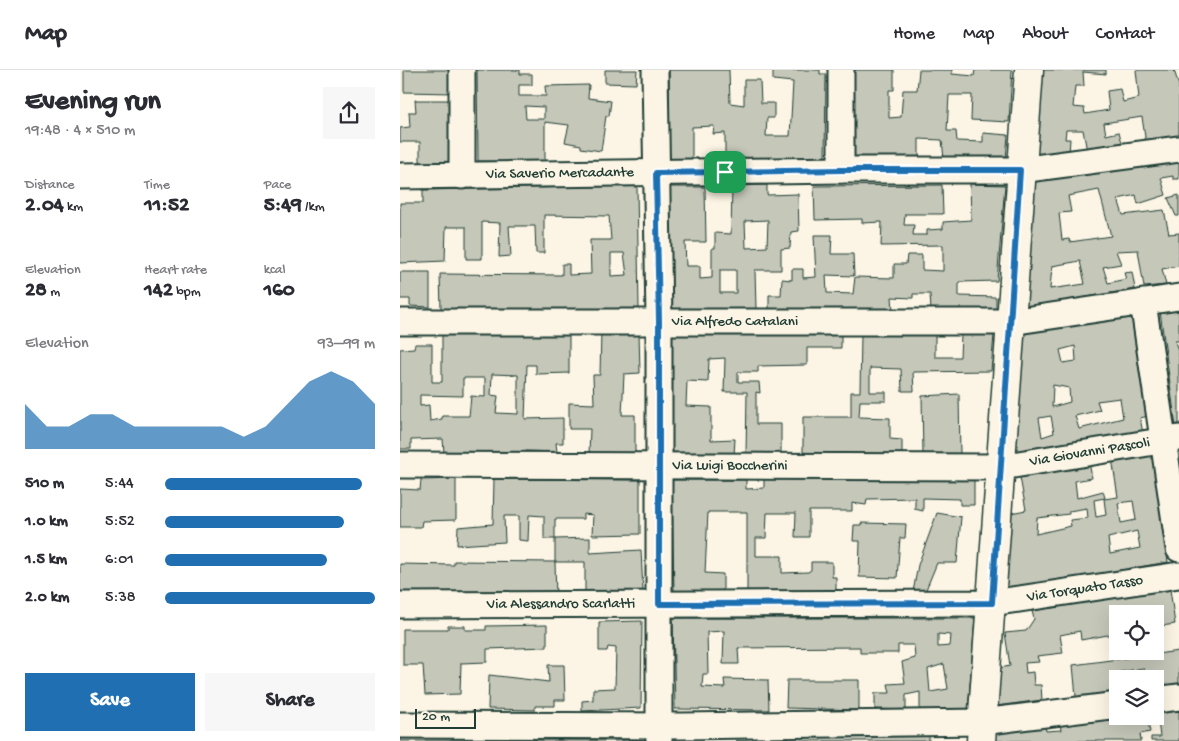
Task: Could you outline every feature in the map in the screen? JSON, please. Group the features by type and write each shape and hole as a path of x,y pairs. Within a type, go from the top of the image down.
{"street":[{"path":"462,70 462,176"},
{"path":"655,70 659,321 659,733"},
{"path":"841,70 841,170"},
{"path":"981,732 992,603 1020,170 1029,70"},
{"name":"Via Saverio Mercadante","path":"400,176 841,170 1020,170 1179,150"},
{"name":"Via Alfredo Catalani","path":"400,322 1011,322 1179,297"},
{"path":"1143,302 1171,440 1179,549"},
{"name":"Via Giovanni Pascoli","path":"1001,467 1171,440"},
{"name":"Via Luigi Boccherini","path":"400,465 1001,467"},
{"name":"Via Torquato Tasso","path":"992,603 1179,575"},
{"name":"Via Alessandro Scarlatti","path":"400,604 992,603"},
{"path":"1164,699 1179,697"},
{"path":"400,725 659,733 981,732 1109,707"}],"building":[{"path":"404,70 451,70 452,93 404,92"},
{"path":"477,70 520,70 520,74 532,74 532,85 519,85 519,96 546,96 545,86 589,85 588,98 611,101 609,116 606,116 601,151 581,148 581,145 565,142 569,125 545,122 545,162 478,161","holes":["525,106 544,107 544,119 526,119"]},
{"path":"605,70 637,70 636,84 605,83"},
{"path":"669,70 729,70 730,103 744,105 744,80 760,80 761,103 774,103 774,118 767,118 766,136 790,136 793,82 773,80 773,70 820,70 820,74 826,74 825,160 725,161 725,133 713,134 714,126 692,127 692,160 669,160"},
{"path":"854,70 894,70 894,90 889,90 889,118 901,117 903,90 917,90 919,70 952,70 952,74 974,76 975,70 1012,70 1009,122 971,120 972,95 949,95 947,131 956,131 957,141 983,142 983,133 1008,135 1006,158 944,159 942,140 919,139 919,161 853,161"},
{"path":"1040,70 1106,70 1106,74 1083,72 1084,86 1075,86 1073,107 1084,108 1085,114 1109,110 1107,91 1120,89 1123,102 1139,98 1136,70 1174,70 1179,86 1179,138 1146,144 1142,117 1104,123 1106,135 1119,132 1123,146 1087,151 1083,130 1066,130 1065,139 1070,139 1069,154 1034,159"},
{"path":"415,100 451,100 452,164 420,163 420,142 400,142 400,128 410,127 409,112 416,112"},
{"path":"1179,158 1179,179 1173,179 1173,176 1161,178 1166,195 1138,204 1136,195 1118,199 1123,215 1164,210 1169,234 1179,233 1179,266 1162,269 1166,285 1144,287 1138,250 1116,251 1121,264 1103,267 1108,283 1126,279 1124,273 1132,272 1135,289 1025,307 1033,180","holes":["1099,190 1111,236 1070,242 1069,239 1062,240 1059,213 1071,212 1068,196","1080,261 1085,284 1050,289 1052,266"]},
{"path":"970,184 1005,185 997,281 959,282 959,296 996,297 996,309 931,310 930,294 913,294 913,298 892,297 893,310 769,309 769,295 781,295 782,279 792,280 792,269 803,269 803,278 816,277 814,235 832,235 831,254 853,254 854,276 826,275 827,293 853,294 855,277 894,278 894,264 906,264 907,255 922,255 922,270 943,271 943,245 881,246 882,222 862,223 862,219 815,220 814,186 942,185 943,214 905,214 904,225 914,225 913,235 927,235 927,230 943,229 943,222 971,220"},
{"path":"767,185 767,195 798,194 799,231 791,232 790,248 781,249 781,270 755,270 756,309 670,310 669,187 705,187 706,242 685,242 686,266 700,266 700,279 712,278 712,248 715,248 715,233 731,234 732,186","holes":["768,220 767,247 746,248 745,221","720,270 736,270 736,293 720,293"]},
{"path":"637,186 639,309 441,309 440,274 562,275 562,264 569,264 569,275 591,274 590,240 611,240 609,216 544,215 544,253 536,253 535,226 509,226 511,256 499,257 500,223 482,222 482,259 466,259 466,227 446,227 445,261 400,263 400,203 423,203 423,190","holes":["611,253 624,253 627,275 611,276"]},
{"path":"1179,195 1179,216 1176,216 1168,198"},
{"path":"400,272 430,272 430,307 410,306 410,299 400,299"},
{"path":"1179,308 1179,341 1175,341 1179,355 1179,427 1176,427 1160,311"},
{"path":"1133,315 1148,416 1140,418 1143,433 1015,453 1023,332","holes":["1075,346 1076,361 1063,363 1060,350","1053,385 1069,388 1070,402 1052,407","1120,398 1123,418 1079,429 1075,416 1100,410 1097,401","1051,416 1054,433 1042,437 1039,418"]},
{"path":"601,332 639,332 640,373 624,374 622,415 635,415 635,454 589,454 590,429 569,429 569,403 594,404 593,375 600,375"},
{"path":"569,334 569,373 536,374 536,365 527,365 525,419 563,418 563,443 556,443 557,452 526,451 526,455 444,453 443,439 411,440 411,449 400,449 400,349 414,348 415,344 432,344 432,382 442,382 442,335","holes":["492,374 518,375 518,414 496,413 498,396 491,395","463,378 485,378 485,397 471,396 469,416 442,416 442,419 430,421 429,405 420,406 420,395 463,396"]},
{"path":"670,334 841,335 841,348 807,348 807,365 758,366 758,372 738,372 738,382 759,382 760,393 756,392 756,424 781,424 781,455 746,455 747,392 724,392 725,358 709,359 708,382 687,381 686,406 711,407 711,440 735,439 734,455 671,455"},
{"path":"935,334 935,357 960,357 961,334 994,334 991,371 913,372 914,391 902,391 901,369 870,368 870,392 886,392 886,401 860,401 859,417 890,418 890,439 902,440 902,455 803,455 803,417 851,417 851,392 860,392 861,335"},
{"path":"959,394 960,454 923,455 922,396"},
{"path":"1152,452 1168,562 1005,590 1011,513 1026,510 1019,472 1089,462 1092,478 1075,481 1077,498 1103,491 1105,498 1094,500 1096,517 1106,515 1104,499 1118,497 1112,458","holes":["1133,501 1136,520 1121,523 1118,503","1087,508 1088,518 1070,520 1071,526 1036,534 1037,518 1069,514 1069,511","1137,531 1140,548 1110,554 1108,538"]},
{"path":"456,479 456,520 422,521 421,527 400,527 400,489 420,490 421,480"},
{"path":"494,479 640,480 640,534 592,535 593,515 583,514 583,519 555,519 555,539 544,539 544,516 529,515 528,541 519,540 519,516 504,516 505,542 457,545 458,527 493,524"},
{"path":"764,479 974,480 974,505 960,505 960,499 923,498 923,511 915,509 915,498 867,499 866,505 852,503 852,511 809,511 809,537 795,537 796,513 767,513 766,538 756,538 756,556 782,556 782,573 808,572 811,570 811,562 832,562 832,577 836,577 836,594 747,592 747,512 708,512 705,573 723,574 723,594 674,593 672,480 746,480 746,489 764,488"},
{"path":"937,513 961,517 957,563 937,563 925,592 913,592 918,565"},
{"path":"861,523 906,524 905,538 900,538 897,578 859,577 860,541 853,541 854,525 861,525"},
{"path":"590,538 590,553 641,550 643,592 585,592 585,562 555,562 555,539"},
{"path":"454,561 555,562 556,597 400,595 400,564 454,565"},
{"path":"1170,589 1175,624 1164,626 1164,605 1109,605 1109,635 1081,640 1080,631 1060,635 1063,653 1037,656 1039,662 1025,663 1026,673 1033,672 1034,685 1041,685 1042,700 996,706 1000,668 1010,666 1005,633 1026,631 1034,619 1032,611"},
{"path":"673,618 975,618 968,710 920,710 920,692 906,695 906,710 875,709 875,693 890,693 888,684 905,683 902,662 915,658 914,645 898,645 898,653 860,653 860,647 738,648 739,664 723,664 724,631 707,632 708,674 703,674 702,687 725,688 724,679 768,680 769,710 675,709","holes":["938,634 951,635 950,646 938,647","944,664 948,689 930,692 928,669"]},
{"path":"642,621 641,708 582,711 582,701 593,700 593,689 615,688 616,648 608,647 607,651 599,651 599,622"},
{"path":"547,625 547,647 487,649 487,662 461,663 460,694 425,695 423,665 403,665 403,629 448,629 448,626 465,626 465,630 486,630 486,626"},
{"path":"1179,651 1179,685 1164,687 1164,670 1143,670 1143,668 1109,670 1109,692 1076,697 1073,665 1111,660 1164,660 1164,653"},
{"path":"548,665 564,665 565,700 555,700 555,706 535,706 535,710 488,709 489,675 549,682"},
{"path":"787,680 859,680 859,710 786,708"},
{"path":"1179,711 1179,741 1151,741 1151,737 1160,737 1158,725 1164,725 1164,712"},
{"path":"1109,718 1109,725 1149,725 1150,732 1140,734 1141,741 995,741 996,733 1045,725 1046,731 1061,730 1060,724"},
{"path":"779,735 929,736 929,741 779,741"},
{"path":"400,736 642,736 642,741 400,741"}],"route":[{"path":"1020,170 992,603 659,604 659,321 656,173 725,172 1020,170"}]}
